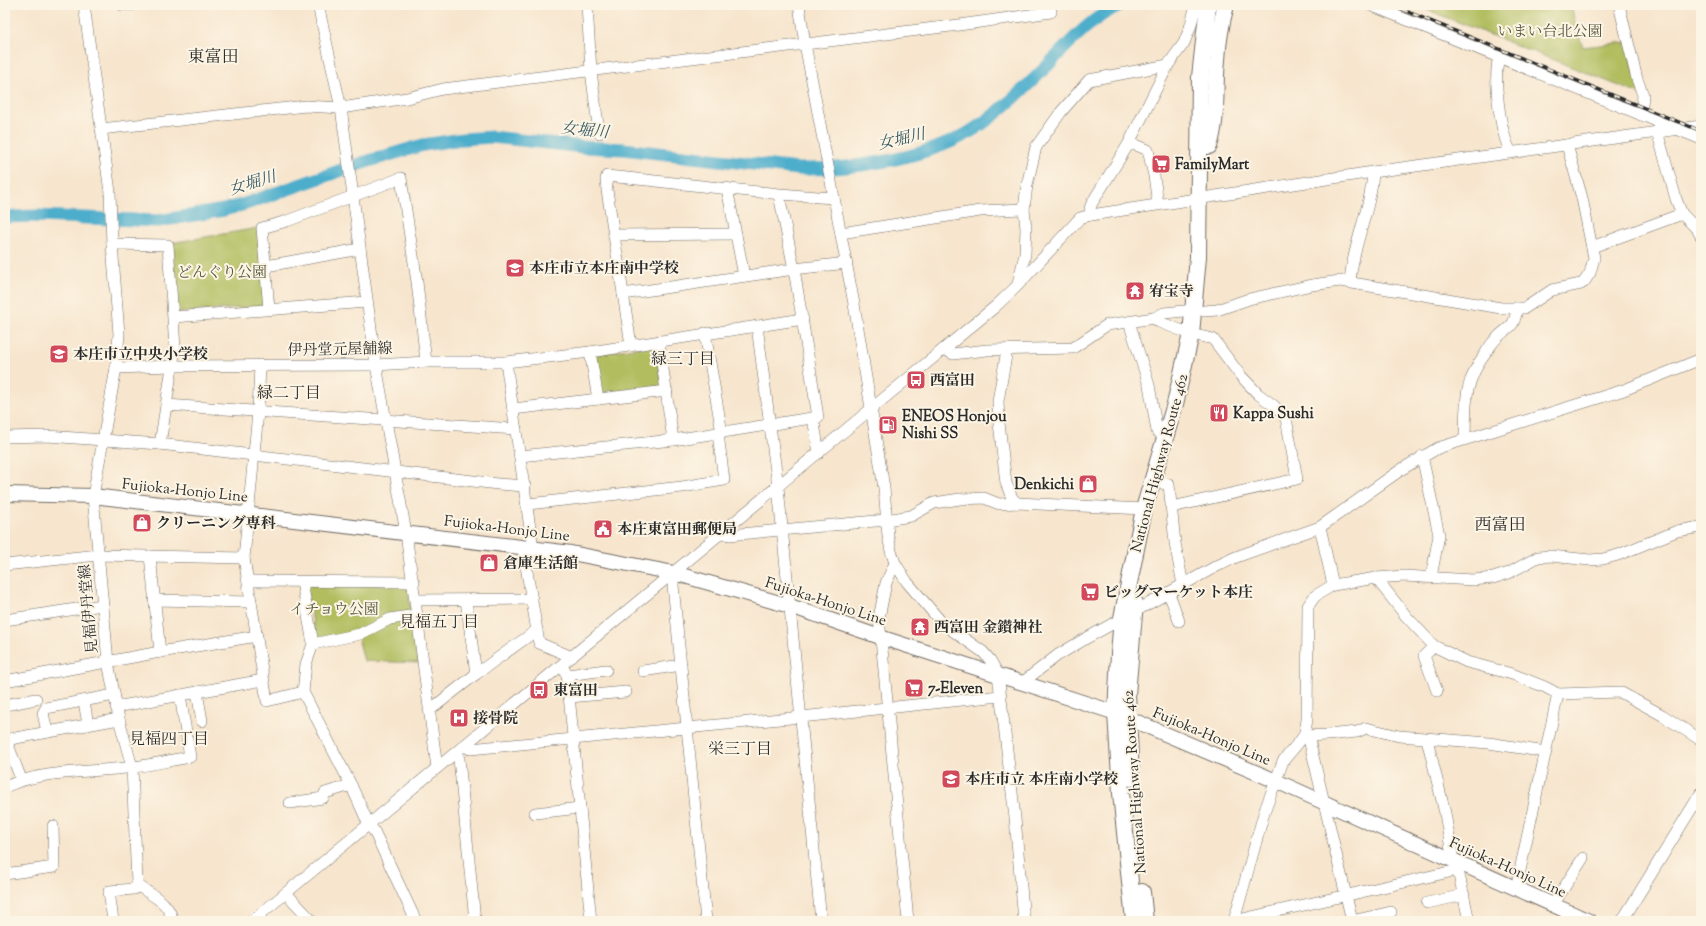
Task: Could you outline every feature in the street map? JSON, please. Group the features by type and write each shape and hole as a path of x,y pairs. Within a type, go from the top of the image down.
{"highway":[{"name":"National Highway Route 462","path":"1128,615 1144,546 1184,405 1196,335 1199,310 1198,257 1209,146 1214,130 1217,60 1211,8"},
{"name":"National Highway Route 462","path":"1204,197 1199,98 1201,56 1211,8"},
{"name":"National Highway Route 462","path":"1145,921 1122,716 1116,690 1144,508 1178,390 1196,335"},
{"name":"National Highway Route 462","path":"1122,716 1121,793 1134,921"}],"main road":[{"name":"Fujioka-Honjo Line","path":"5,494 93,496 248,514 571,553 674,573 790,606 1122,716 1276,782 1457,865 1588,921"}],"street":[{"path":"84,5 110,192 119,334 116,368 93,496"},
{"path":"122,5 132,5"},
{"path":"318,5 342,108 376,365 385,420 396,472 414,582 416,615 438,768"},
{"path":"587,5 591,71 599,133"},
{"path":"799,5 804,44 847,263 884,488 888,536 895,563 907,582 942,623 983,652 990,660 998,674 1015,818 1024,921"},
{"path":"101,129 306,106 342,108 407,98 443,89 951,26 1051,12 1050,5"},
{"path":"1370,5 1701,139"},
{"path":"1619,5 1637,79 1643,95 1641,115"},
{"path":"1091,215 1090,208 1092,203 1128,145 1168,65 1211,8"},
{"path":"1499,57 1497,65 1500,112 1506,143 1511,152"},
{"path":"1018,285 1024,254 1026,229 1024,209 1027,185 1036,147 1061,112 1089,80 1168,65"},
{"path":"252,921 461,749 564,670 572,657 819,453 871,408 971,328 1018,285 1075,223 1084,216 1373,172 1701,126"},
{"path":"1657,131 1676,199 1682,214 1697,229 1701,236"},
{"path":"1128,145 1145,148 1148,150 1158,204"},
{"path":"944,349 953,354 1007,350 1073,348 1107,325 1154,318 1164,313 1216,310 1249,300 1312,285 1340,281 1350,281 1501,308 1525,308 1552,290 1581,284 1584,282 1593,265 1594,258 1582,198 1567,145"},
{"path":"1350,281 1351,264 1369,202 1373,172"},
{"path":"630,346 606,179 607,176 727,188 779,195 834,198"},
{"path":"269,309 262,228 287,221 352,192 401,178 417,282 426,362"},
{"path":"727,188 744,276"},
{"path":"520,456 720,434 818,417 803,319 779,195"},
{"path":"841,233 980,211 1024,209"},
{"path":"1592,247 1682,214"},
{"path":"614,236 736,234"},
{"path":"112,240 168,245 175,348 160,444"},
{"path":"266,266 360,249"},
{"path":"623,294 794,269 847,263"},
{"path":"174,317 367,302"},
{"path":"1465,438 1466,395 1469,382 1477,365 1496,339 1513,325 1517,308"},
{"path":"1154,318 1159,322 1196,335 1213,339 1240,375 1258,394 1273,405 1286,418 1297,480 1172,508"},
{"name":"伊丹堂元屋舗線","path":"116,368 172,366 376,365 426,362 506,362 590,352 803,319"},
{"path":"1130,322 1149,385 1157,430 1165,437"},
{"path":"758,326 778,487 821,921"},
{"path":"528,504 682,487 724,480 720,434 705,333"},
{"path":"660,341 673,440"},
{"path":"1007,350 998,401 999,423 1006,483 1012,498 1017,503"},
{"path":"590,352 598,399"},
{"path":"1022,682 1058,655 1128,615 1236,557 1320,527 1422,456 1438,448 1465,438 1604,397 1654,379 1701,359"},
{"path":"506,362 528,504 528,548 532,599 539,644 572,657"},
{"path":"260,365 258,412 244,558 267,701 303,692"},
{"path":"513,409 667,391"},
{"path":"166,406 516,429"},
{"path":"813,418 819,453"},
{"path":"5,437 47,436 104,438 525,486"},
{"path":"1422,456 1439,535 1431,577"},
{"path":"1161,483 1169,485 1175,543 1183,585"},
{"name":"見福伊丹堂線","path":"5,681 108,662 93,496"},
{"path":"724,532 729,535 886,520 911,516 934,503 960,499 984,498 1000,504 1017,503 1144,508"},
{"path":"1320,527 1333,585"},
{"path":"1457,865 1234,921 1254,846 1283,761 1304,736 1308,720 1308,606 1315,596 1333,585 1376,578 1404,576 1473,580 1493,578 1509,574 1538,557 1551,556 1590,560 1603,559 1618,555 1677,531 1701,527"},
{"path":"5,565 98,555 244,558"},
{"path":"150,556 160,652"},
{"path":"895,563 886,583 878,618 908,921"},
{"path":"674,573 672,585 688,728 706,921"},
{"path":"1376,578 1406,616 1434,646 1467,662 1512,674 1545,687 1558,694 1620,692 1662,715 1701,740"},
{"path":"248,581 414,582"},
{"path":"302,582 313,644 306,664 303,692 351,785 369,825 374,831 416,921"},
{"path":"1169,593 1179,621"},
{"path":"416,600 532,599"},
{"path":"154,600 251,602"},
{"path":"466,600 476,674"},
{"path":"5,620 102,605"},
{"path":"313,644 360,634 390,619 416,615"},
{"path":"430,710 476,674 538,630"},
{"path":"173,921 171,913 162,901 139,886 136,879 132,767 116,707 108,662 256,636"},
{"path":"1434,646 1424,656 1437,691"},
{"path":"643,671 680,665"},
{"path":"564,670 606,670"},
{"path":"564,670 569,697 591,921"},
{"path":"116,707 263,680"},
{"path":"198,692 202,721"},
{"path":"569,697 626,692"},
{"path":"1516,889 1558,694"},
{"path":"47,732 43,713 46,708 114,695"},
{"path":"5,787 21,779 57,773 132,767 190,757 180,695"},
{"path":"461,749 801,717 1000,696"},
{"path":"5,704 36,699"},
{"path":"84,701 88,725"},
{"path":"21,779 5,739 119,719"},
{"path":"1304,736 1327,736 1357,732 1366,728 1399,736 1489,743 1546,752"},
{"path":"1304,736 1309,739 1352,921 1391,912"},
{"path":"1427,739 1469,921"},
{"path":"461,749 459,759 475,921"},
{"path":"290,803 323,798 325,793 351,785"},
{"path":"1622,921 1701,793"},
{"path":"535,813 580,808"},
{"path":"5,874 54,867 53,826"},
{"path":"1553,905 1583,858"},
{"path":"113,921 109,890 134,889 139,886"},
{"path":"286,893 312,921"},
{"path":"1427,903 1464,895"}],"green space":[{"name":"いまい台北公園","path":"1415,5 1573,5 1571,6 1583,47 1626,42 1642,95"},
{"name":"どんぐり公園","path":"258,228 263,306 178,313 171,243"},
{"path":"654,345 663,386 602,396 595,354"},
{"name":"イチョウ公園","path":"305,585 408,585 413,636 419,663 364,661 358,637 317,641"}],"waterway":[{"name":"女堀川","path":"5,217 38,216 158,221 224,210 245,204 362,163 423,145 463,139 492,137 583,147 623,149 798,169 818,169 863,165 886,161 930,150 968,133 1004,107 1085,28 1108,11 1120,5"}],"railway":[{"path":"1391,5 1701,131"}],"place":[{"name":"FamilyMart","path":"1161,164"},
{"name":"本庄市立本庄南中学校","path":"515,268"},
{"name":"宥宝寺","path":"1135,291"},
{"name":"本庄市立中央小学校","path":"59,354"},
{"name":"西富田","path":"916,380"},
{"name":"Kappa Sushi","path":"1219,413"},
{"name":"ENEOS Honjou Nishi SS","path":"888,425"},
{"name":"Denkichi","path":"1088,484"},
{"name":"クリーニング専科","path":"142,523"},
{"name":"本庄東富田郵便局","path":"603,529"},
{"name":"倉庫生活館","path":"489,563"},
{"name":"ビッグマーケット本庄","path":"1090,592"},
{"name":"西富田 金鑚神社","path":"920,627"},
{"name":"7-Eleven","path":"914,688"},
{"name":"東富田","path":"539,690"},
{"name":"接骨院","path":"459,718"},
{"name":"本庄市立 本庄南小学校","path":"951,779"}],"district":[{"name":"東富田","path":"213,56"},
{"name":"緑三丁目","path":"683,358"},
{"name":"緑二丁目","path":"289,392"},
{"name":"西富田","path":"1500,524"},
{"name":"見福五丁目","path":"439,621"},
{"name":"見福四丁目","path":"169,738"},
{"name":"栄三丁目","path":"740,748"}]}
